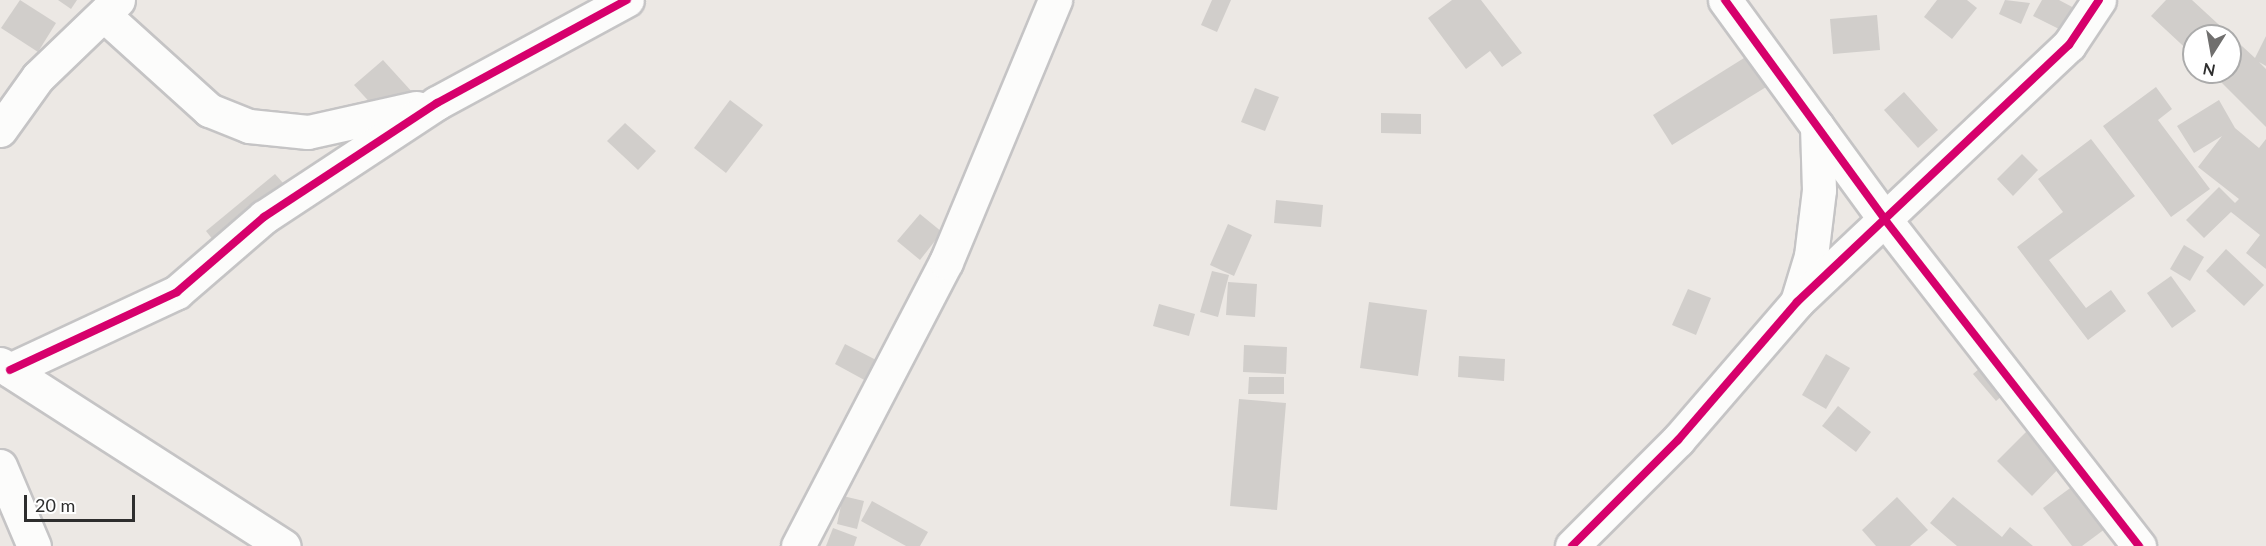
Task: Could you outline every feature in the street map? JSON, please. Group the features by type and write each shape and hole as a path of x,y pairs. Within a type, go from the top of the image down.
{"street":[{"path":"5,367 177,292 264,217 437,103 627,0"},
{"path":"798,546 946,262 1055,0"},
{"path":"1725,0 1886,221 2139,546"},
{"path":"1572,546 1677,440 1797,303 2069,45 2099,0"},
{"path":"0,130 38,77 111,8 209,110 249,126 308,132 437,103"},
{"path":"1797,303 1811,256 1819,190 1817,126"},
{"path":"5,367 284,546"},
{"path":"0,466 34,546"}],"building":[{"path":"20,0 56,23 38,52 1,28"},
{"path":"58,0 77,0 71,9"},
{"path":"1212,0 1231,0 1217,32 1201,25"},
{"path":"1452,0 1481,0 1522,53 1502,67 1490,51 1466,69 1428,18"},
{"path":"1937,0 1967,0 1977,8 1952,39 1924,17"},
{"path":"2005,0 2030,3 2021,24 1999,14"},
{"path":"2042,0 2059,0 2093,18 2081,40 2033,16"},
{"path":"2166,0 2192,0 2218,24 2182,24 2182,45 2151,16"},
{"path":"1877,15 1880,50 1833,54 1830,19"},
{"path":"2266,36 2266,66 2259,62 2266,69 2266,127 2223,84 2242,84 2242,46 2255,58"},
{"path":"1752,53 1771,84 1672,145 1653,115"},
{"path":"383,60 413,93 384,118 354,85"},
{"path":"2156,87 2172,109 2158,120 2210,189 2171,217 2103,126"},
{"path":"1255,88 1279,97 1265,131 1241,122"},
{"path":"1904,92 1938,130 1918,148 1884,110"},
{"path":"730,100 763,125 726,173 694,148"},
{"path":"2219,100 2235,128 2259,148 2266,139 2266,269 2246,253 2260,235 2231,212 2204,238 2186,220 2219,187 2235,203 2239,199 2198,167 2222,136 2194,153 2177,126"},
{"path":"1381,113 1421,114 1421,134 1381,133"},
{"path":"625,123 656,151 638,170 607,141"},
{"path":"2091,139 2135,196 2049,260 2086,308 2111,290 2126,311 2088,340 2017,247 2063,212 2038,179"},
{"path":"2022,154 2038,170 2013,196 1997,179"},
{"path":"275,174 291,192 221,250 206,231"},
{"path":"1276,200 1323,205 1321,227 1274,223"},
{"path":"920,214 942,232 920,260 897,241"},
{"path":"1228,224 1252,235 1234,276 1210,265"},
{"path":"2184,245 2204,257 2190,281 2170,269"},
{"path":"2226,249 2264,285 2244,306 2206,271"},
{"path":"1212,271 1229,275 1218,317 1200,312"},
{"path":"2171,276 2196,311 2172,328 2147,293"},
{"path":"1228,282 1257,284 1255,317 1226,315"},
{"path":"1688,289 1711,298 1696,335 1672,325"},
{"path":"1369,302 1427,310 1418,376 1360,368"},
{"path":"1159,304 1195,314 1189,336 1153,326"},
{"path":"845,344 878,361 868,382 835,364"},
{"path":"1244,345 1287,347 1286,374 1243,372"},
{"path":"1826,354 1850,368 1826,409 1802,395"},
{"path":"1459,356 1505,359 1504,381 1458,377"},
{"path":"1993,357 2017,383 1996,401 1973,374"},
{"path":"1249,377 1284,377 1284,394 1248,394"},
{"path":"1239,399 1286,403 1277,510 1230,506"},
{"path":"1838,406 1871,432 1856,452 1822,426"},
{"path":"2033,425 2068,459 2032,496 1997,461"},
{"path":"2077,483 2109,526 2082,546 2072,546 2043,508"},
{"path":"843,496 864,501 857,529 837,524"},
{"path":"1897,497 1928,530 1910,546 1876,546 1862,530"},
{"path":"1953,497 2002,537 2010,527 2033,546 1957,546 1930,523"},
{"path":"872,501 928,532 920,546 906,546 861,521"},
{"path":"833,528 857,537 854,546 826,546"}],"cycle path":[{"path":"10,370 177,292 264,217 437,103 627,0"},
{"path":"1725,0 1886,221 2139,546"},
{"path":"1572,546 1678,440 1797,302 2069,45 2099,0"}]}
